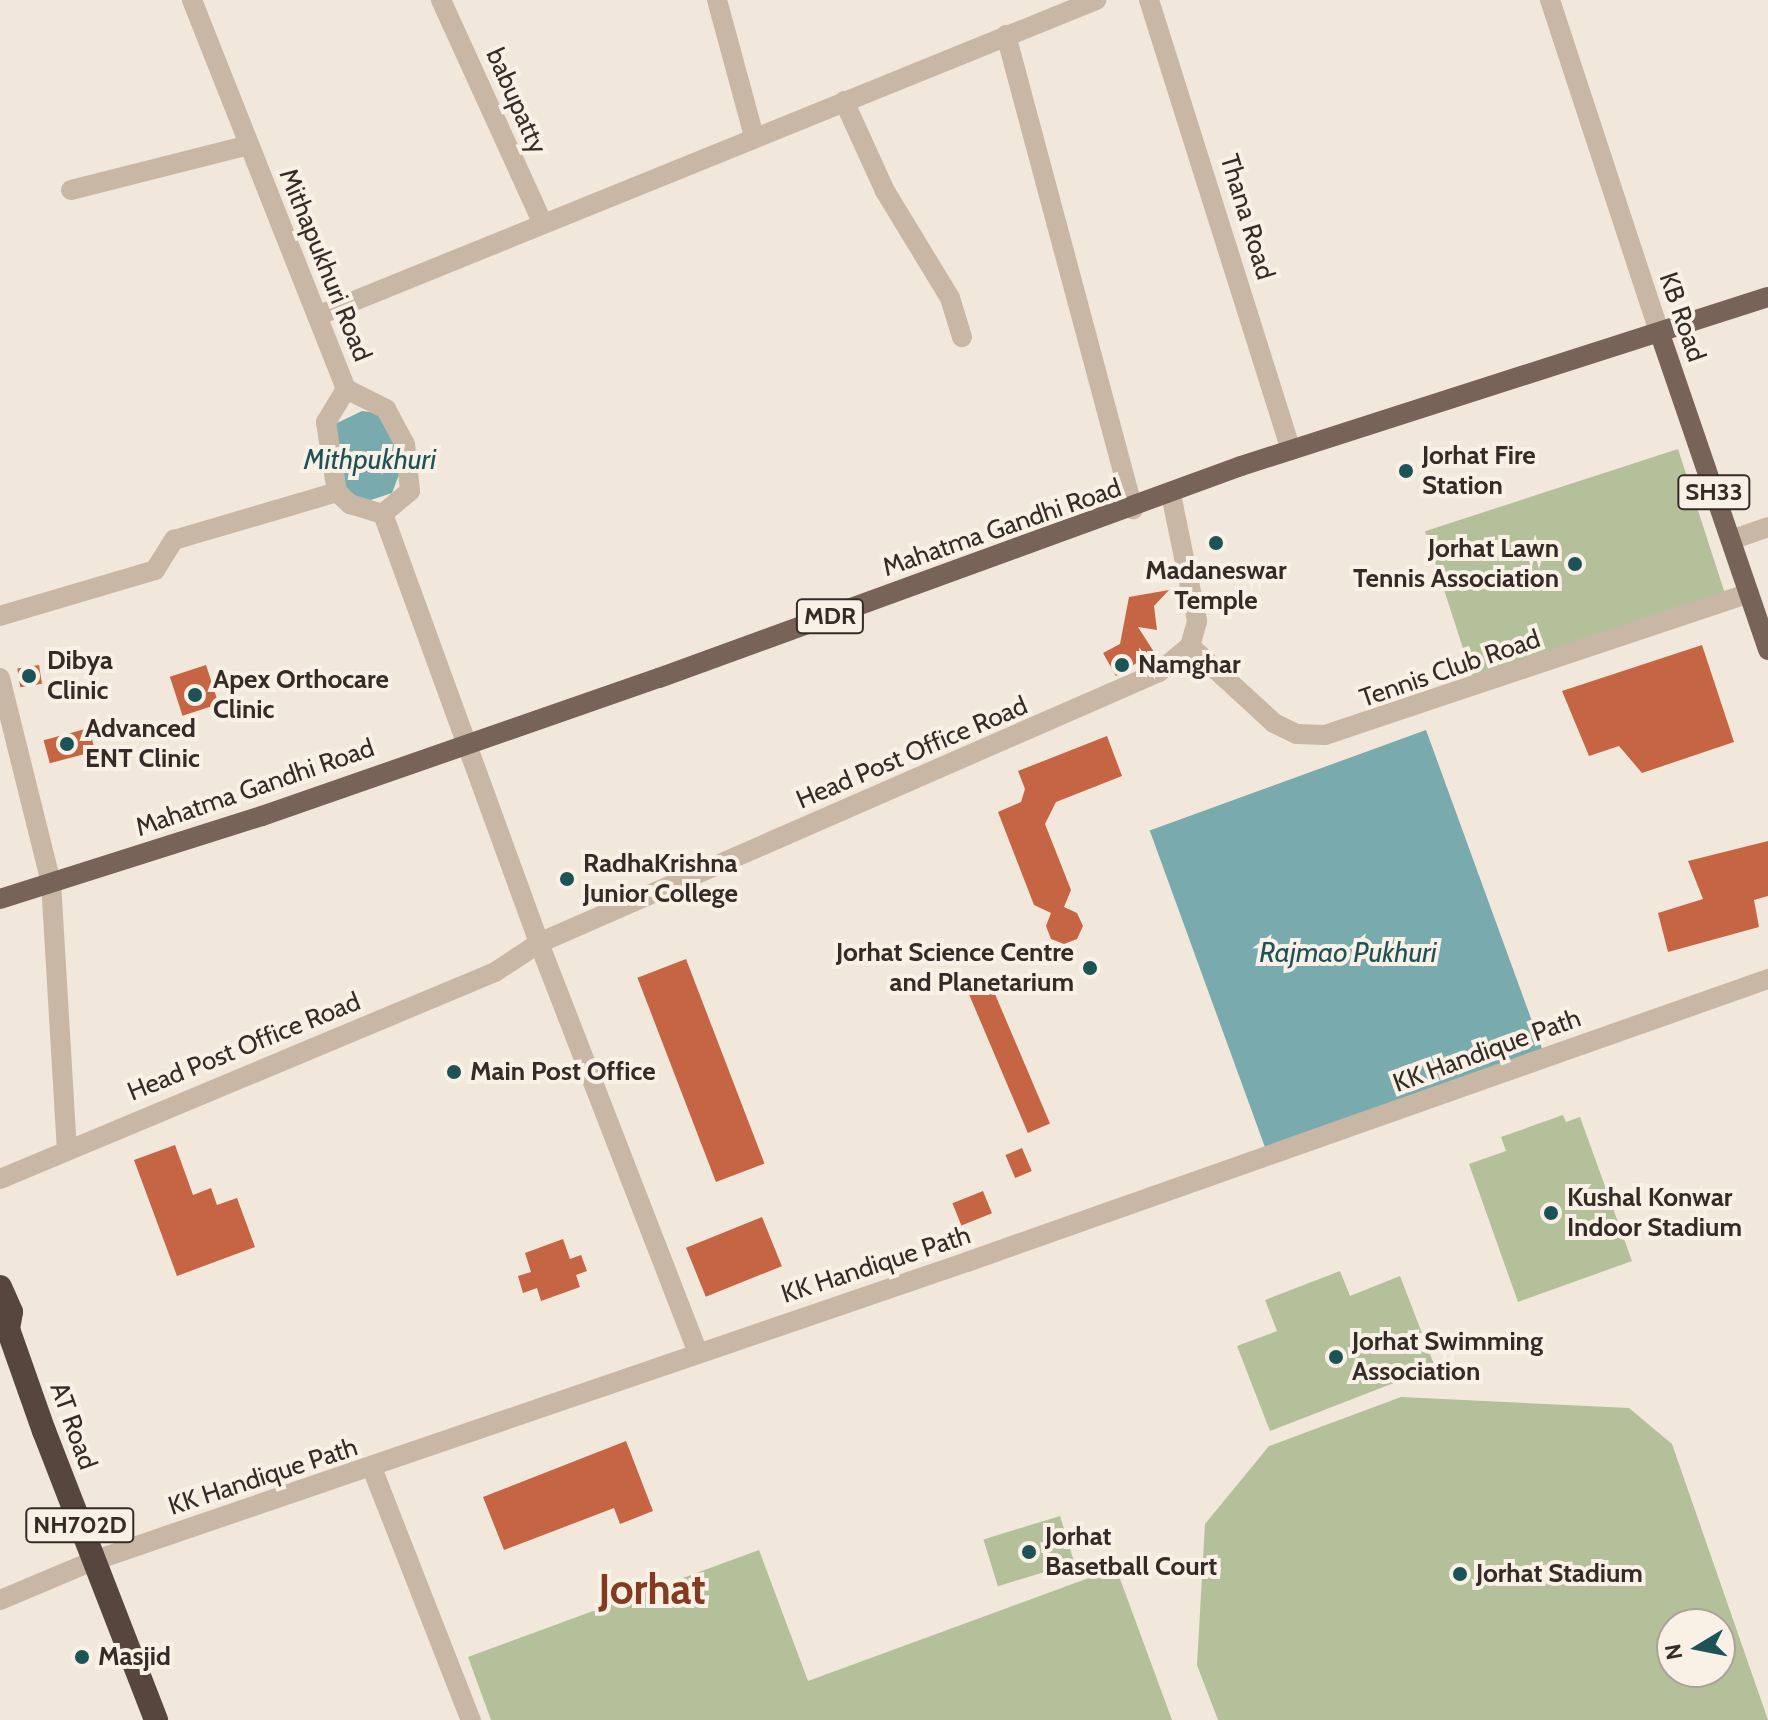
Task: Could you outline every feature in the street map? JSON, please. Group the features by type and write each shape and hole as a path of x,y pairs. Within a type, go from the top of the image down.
{"highway":[{"name":"AT Road","path":"0,1287 11,1312 4,1325 156,1720"}],"main road":[{"name":"Mahatma Gandhi Road","path":"0,899 262,816 1133,509 1291,450 1768,297"},
{"name":"KB Road","path":"1660,334 1768,650"}],"street":[{"name":"Mithapukhuri Road","path":"192,0 346,389 386,409 405,444 410,491 383,514"},
{"name":"babupatty","path":"441,0 543,224"},
{"path":"717,0 754,136"},
{"path":"317,316 754,136 1096,0"},
{"name":"Thana Road","path":"1149,0 1291,450"},
{"name":"KB Road","path":"1550,0 1660,334"},
{"path":"1006,35 1133,509"},
{"path":"844,101 892,205 950,298 962,337"},
{"path":"71,190 249,145"},
{"path":"346,389 326,422 337,492 350,504 383,514 469,743 539,943 698,1352"},
{"path":"0,616 155,570 174,540 337,492"},
{"path":"1171,494 1197,607 1190,646"},
{"path":"1731,540 1768,527"},
{"name":"Tennis Club Road","path":"1190,646 1274,723 1297,734 1325,735 1749,593"},
{"name":"Head Post Office Road","path":"0,1167 67,1144 495,972 506,961 539,943 1117,693 1166,668 1190,646"},
{"path":"0,678 51,882 67,1144"},
{"name":"KK Handique Path","path":"0,1600 93,1561 372,1468 1768,979"},
{"name":"Head Post Office Road","path":"0,1179 67,1144"},
{"path":"372,1468 471,1720"}],"green space":[{"name":"Jorhat Lawn Tennis Association","path":"1678,449 1726,595 1473,678 1425,531"},
{"name":"Kushal Konwar Indoor Stadium","path":"1563,1115 1566,1122 1580,1117 1632,1261 1518,1302 1469,1164 1506,1151 1501,1137"},
{"name":"Jorhat Swimming Association","path":"1340,1271 1350,1296 1400,1276 1435,1367 1270,1431 1237,1346 1277,1331 1265,1300"},
{"name":"Jorhat Stadium","path":"1401,1397 1629,1408 1672,1444 1729,1608 1656,1608 1656,1688 1736,1688 1736,1628 1768,1720 1218,1720 1197,1665 1205,1524 1269,1446"},
{"name":"Jorhat Basetball Court","path":"1060,1516 1074,1563 998,1586 983,1539"},
{"path":"759,1550 808,1681 1116,1568 1172,1720 491,1720 468,1657"}],"water":[{"name":"Mithpukhuri","path":"362,411 377,413 397,442 400,472 392,493 365,502 351,499 346,488 335,424"},
{"name":"Rajmao Pukhuri","path":"1426,730 1544,1055 1268,1156 1150,831"}],"building":[{"path":"1169,590 1154,606 1157,630 1138,627 1154,652 1116,676 1103,653 1120,644 1129,597"},
{"path":"1702,645 1734,742 1642,773 1619,746 1589,756 1562,691"},
{"path":"39,665 42,684 20,687 17,668"},
{"path":"206,665 219,704 183,716 170,677"},
{"path":"89,728 95,751 50,763 44,740"},
{"path":"1107,736 1122,776 1056,802 1045,824 1071,890 1064,907 1077,913 1083,926 1077,939 1064,944 1051,939 1046,926 1051,913 1034,905 998,812 1021,802 1025,789 1018,771"},
{"path":"1768,841 1768,896 1754,900 1759,927 1668,952 1658,913 1703,899 1688,861"},
{"path":"686,959 764,1163 716,1182 637,978"},
{"path":"989,980 1050,1124 1028,1133 967,989"},
{"path":"175,1145 193,1195 211,1188 217,1205 237,1198 255,1247 177,1276 134,1160"},
{"path":"1022,1148 1032,1171 1015,1178 1005,1155"},
{"path":"983,1191 992,1213 961,1226 952,1203"},
{"path":"762,1217 782,1266 706,1297 686,1248"},
{"path":"563,1239 570,1259 581,1255 587,1271 576,1275 580,1287 541,1301 537,1288 523,1293 518,1276 531,1272 525,1253"},
{"path":"626,1441 653,1511 620,1524 614,1508 504,1550 483,1497"}],"place":[{"name":"Jorhat Fire Station","path":"1406,471"},
{"name":"Madaneswar Temple","path":"1216,543"},
{"name":"Jorhat Lawn Tennis Association","path":"1575,564"},
{"name":"Namghar","path":"1122,665"},
{"name":"Dibya Clinic","path":"29,676"},
{"name":"Apex Orthocare Clinic","path":"195,695"},
{"name":"Advanced ENT Clinic","path":"67,744"},
{"name":"RadhaKrishna Junior College","path":"567,879"},
{"name":"Jorhat Science Centre and Planetarium","path":"1090,968"},
{"name":"Main Post Office","path":"454,1072"},
{"name":"Kushal Konwar Indoor Stadium","path":"1551,1213"},
{"name":"Jorhat Swimming Association","path":"1336,1357"},
{"name":"Jorhat Basetball Court","path":"1029,1552"},
{"name":"Jorhat Stadium","path":"1460,1574"},
{"name":"Masjid","path":"82,1657"}],"district":[{"name":"Jorhat","path":"652,1589"}]}
